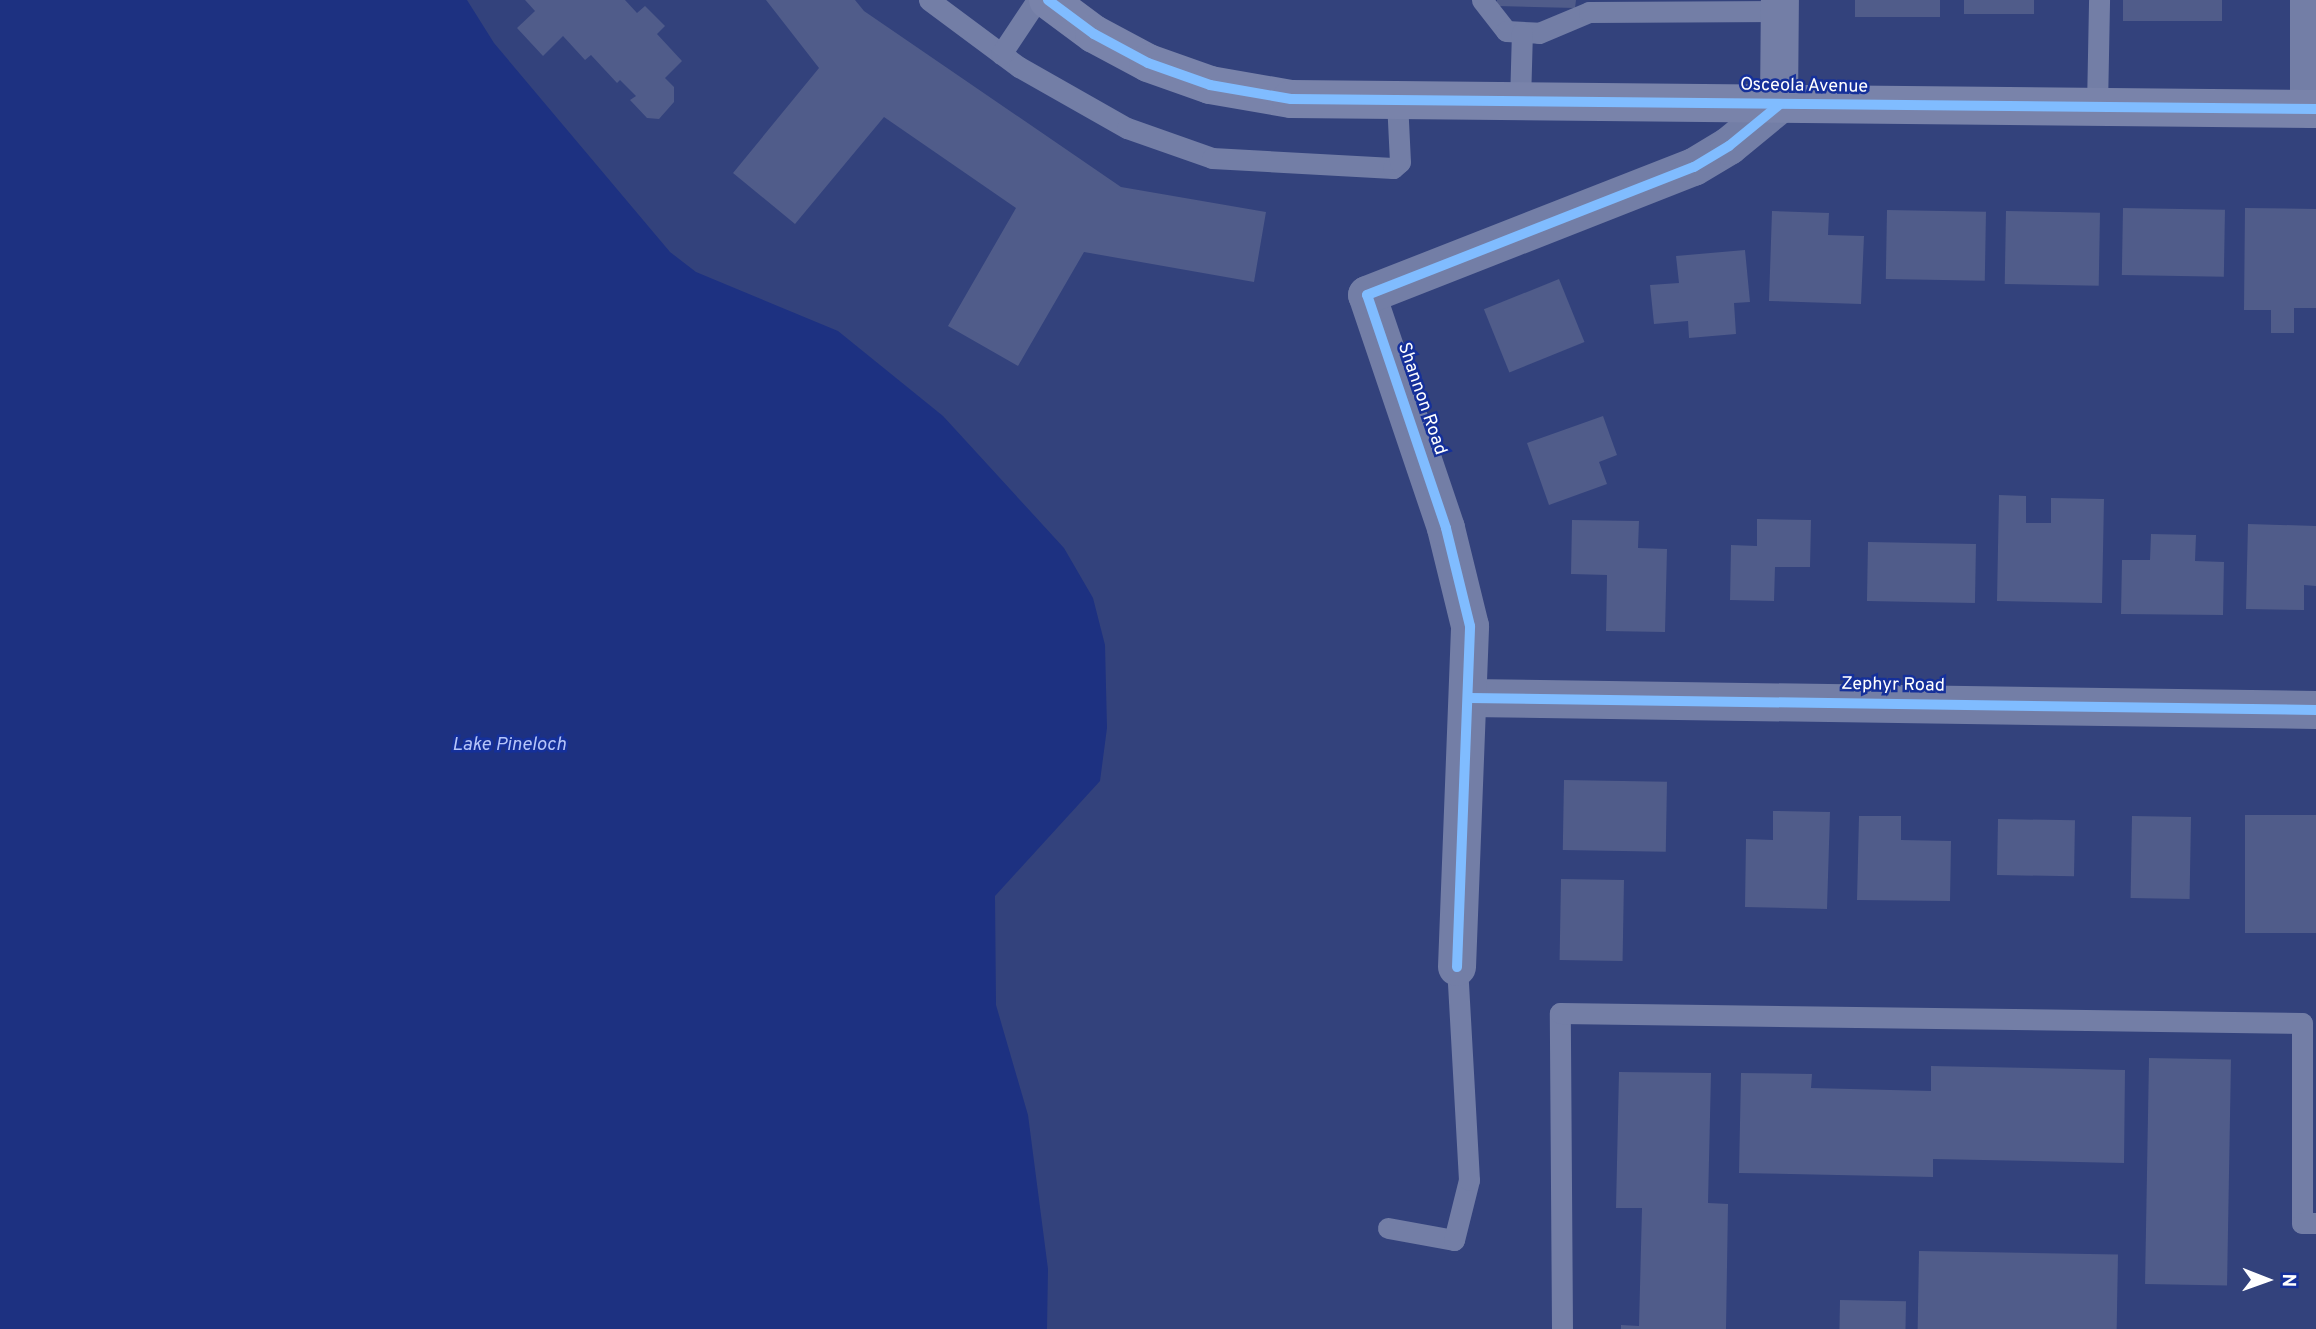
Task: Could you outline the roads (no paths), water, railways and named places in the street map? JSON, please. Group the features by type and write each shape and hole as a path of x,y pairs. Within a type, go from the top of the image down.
{"street":[{"name":"Osceola Avenue","path":"1048,0 1094,34 1148,63 1210,85 1291,99 2312,109"},
{"path":"2309,0 2312,109"},
{"path":"1779,104 1780,5"},
{"name":"Shannon Road","path":"1457,967 1470,698 1470,626 1446,528 1367,295 1694,167 1730,146 1779,104"},
{"name":"Zephyr Road","path":"1470,698 2316,710"}],"lane":[{"path":"929,0 1001,54 1127,128 1212,158 1393,168 1400,162 1397,100"},
{"path":"1001,54 1037,0"},
{"path":"1482,0 1506,32 1539,33 1589,12 1780,5"},
{"path":"2097,107 2099,0"},
{"path":"1520,102 1522,32"},
{"path":"1388,1228 1454,1240 1469,1180 1457,967"},
{"path":"1562,1329 1560,1013 2302,1023 2302,1223 2316,1223"}],"water":[{"name":"Lake Pineloch","path":"0,0 467,0 494,43 670,252 696,272 838,331 943,416 1064,548 1093,598 1105,645 1107,728 1100,781 995,896 996,1005 1028,1115 1048,1269 1047,1329 0,1329"}]}
